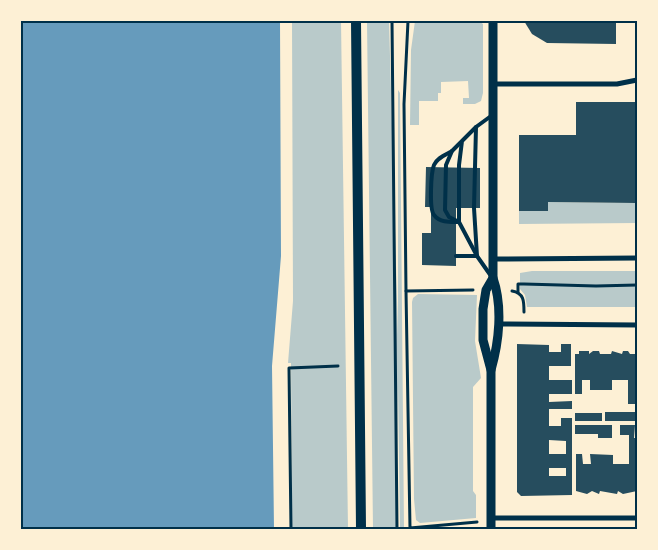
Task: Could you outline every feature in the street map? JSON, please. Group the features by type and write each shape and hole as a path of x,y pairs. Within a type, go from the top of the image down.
{"main road":[{"path":"356,21 361,529"}],"street":[{"path":"491,370 496,351 499,324 497,290 493,278 493,21"},
{"path":"493,84 617,84 637,80"},
{"path":"493,259 637,258"},
{"path":"492,529 491,370 483,340 483,309 486,290 493,278"},
{"path":"499,324 637,325"},
{"path":"492,518 637,518"}],"lane":[{"path":"459,222 443,222 434,216 432,210 432,174 434,165 439,158 452,151 476,127 493,114"},
{"path":"476,127 474,208 477,256"},
{"path":"462,141 459,165 459,222 477,256 493,278"},
{"path":"452,151 446,165 445,210 449,217 459,222"},
{"path":"456,256 477,256"}],"path":[{"path":"392,21 397,529"},
{"path":"518,292 518,284 637,285"},
{"path":"406,291 410,528 481,522 492,518"},
{"path":"291,529 290,368 338,366"}],"shaded area":[{"path":"292,21 341,21 348,529 292,529 291,363 288,363 293,301"},
{"path":"367,21 389,21 398,335 398,90 400,93 404,529 400,529 398,386 396,529 373,529"},
{"path":"415,21 479,21 483,24 483,93 481,101 475,104 463,104 463,98 469,98 468,81 441,82 441,93 438,93 438,101 419,101 419,125 410,125 411,50"},
{"path":"548,202 637,203 637,223 519,224 519,211 548,211"},
{"path":"532,271 637,271 637,307 527,307 525,295 520,289 520,273"},
{"path":"418,294 477,295 475,341 481,378 473,387 473,491 476,495 476,518 420,523 416,520 414,499 412,302 413,298"}],"water":[{"path":"21,21 280,21 281,256 272,366 274,529 21,529"}],"building":[{"path":"524,21 616,21 616,44 547,43 532,34"},
{"path":"576,102 635,102 636,203 548,202 548,211 519,211 519,135 576,135"},
{"path":"426,167 480,168 480,208 456,208 456,266 422,265 422,233 431,233 431,207 425,207"},
{"path":"517,344 549,345 549,352 561,352 561,344 571,344 571,366 549,366 549,380 572,380 572,394 549,394 549,402 572,401 572,409 549,409 549,426 561,426 561,418 572,418 572,495 521,496 517,492","holes":["549,440 566,441 566,454 549,454","549,468 566,468 566,476 549,476"]},
{"path":"579,351 589,351 589,354 593,351 599,351 600,354 611,354 612,351 622,354 623,351 628,351 630,354 637,354 635,404 628,404 628,380 612,380 612,390 590,390 590,380 582,380 582,394 575,394 575,354 579,354"},
{"path":"605,412 637,412 637,421 605,421"},
{"path":"575,413 602,413 602,421 575,421"},
{"path":"575,425 612,425 612,438 598,438 598,434 575,434"},
{"path":"620,425 635,425 634,438 637,438 637,491 623,494 618,491 617,494 600,491 599,494 592,491 587,494 576,491 576,454 582,454 583,464 591,464 590,454 613,455 613,464 629,464 629,435 620,435"}]}
